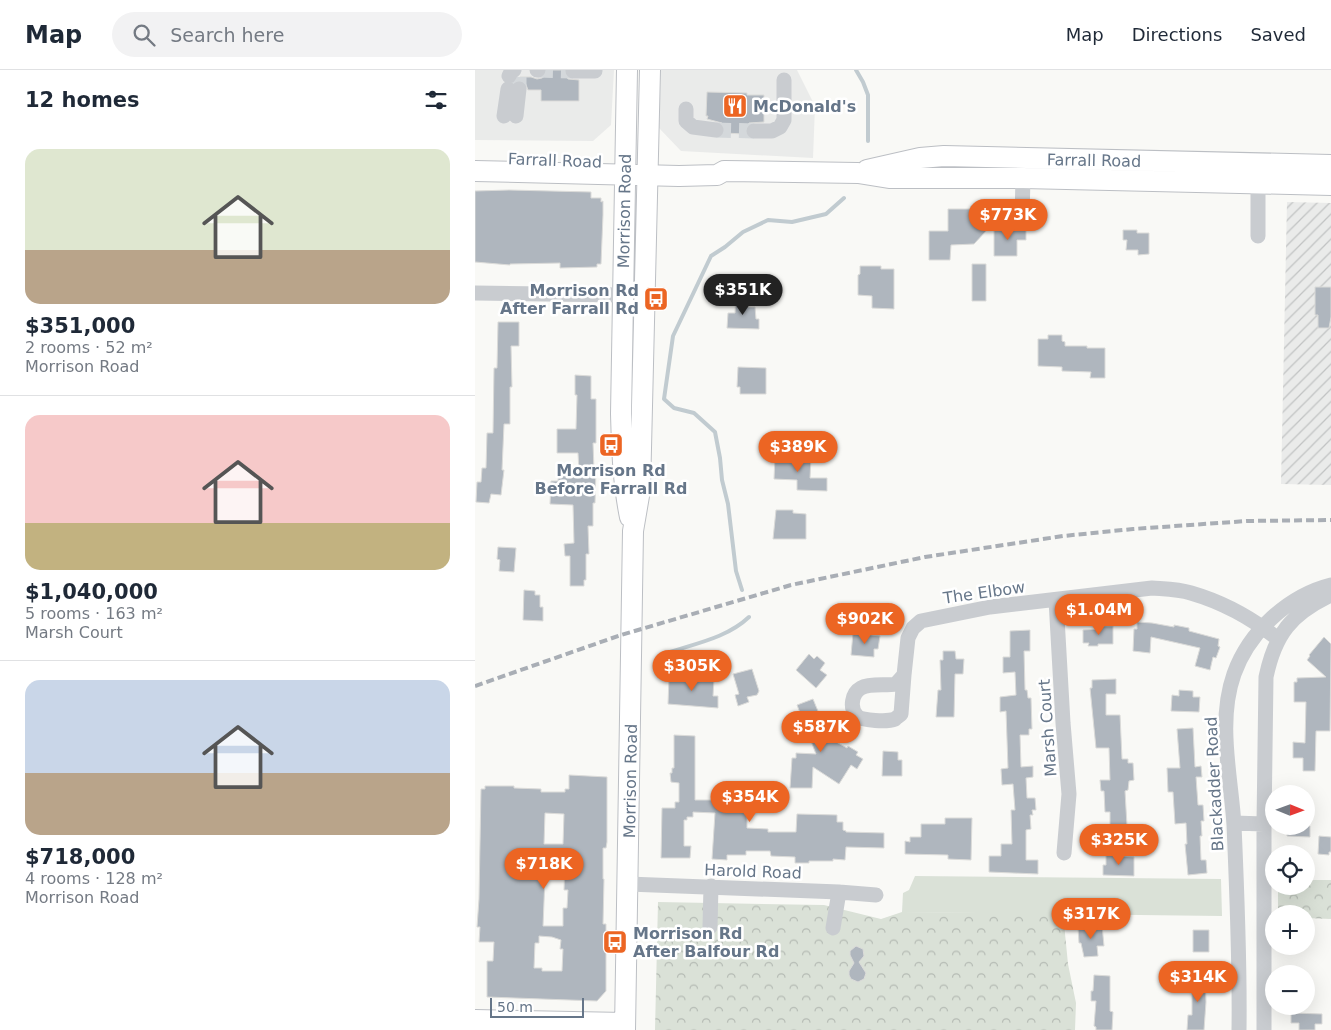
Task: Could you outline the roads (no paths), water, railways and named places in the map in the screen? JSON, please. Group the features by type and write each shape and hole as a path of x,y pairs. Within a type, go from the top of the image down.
{"main road":[{"name":"Morrison Road","path":"627,70 621,414 622,462 626,498 633,531"},
{"name":"Morrison Road","path":"625,1027 633,531 640,490 650,70"},
{"name":"Farrall Road","path":"475,158 717,175 724,171 858,173 889,164 932,167 1000,178 1331,185"},
{"name":"Farrall Road","path":"932,167 1000,158 1331,165"},
{"path":"1000,158 1000,178"},
{"path":"1087,160 1087,180"},
{"path":"1157,161 1157,181"},
{"name":"Farrall Road","path":"475,172 624,168"},
{"path":"475,1020 625,1027"}],"street":[{"path":"573,71 595,71"},
{"path":"754,131 774,130 780,77"},
{"path":"510,116 515,79"},
{"path":"686,109 687,121 693,127 716,130"},
{"path":"1022,217 1023,178"},
{"path":"1258,183 1259,236"},
{"path":"475,293 622,295"},
{"name":"Blackadder Road","path":"1239,1030 1239,957 1234,823 1226,723 1228,696 1234,673 1248,648 1263,628 1278,612 1294,601 1313,591 1331,585"},
{"name":"The Elbow","path":"905,675 908,638 913,628 921,621 932,617 1152,588 1172,589 1191,593 1230,609 1278,639"},
{"path":"1264,1030 1266,678 1278,639 1287,626 1302,612 1331,595"},
{"name":"Marsh Court","path":"1056,600 1069,794 1064,853"},
{"path":"1234,823 1264,824"},
{"name":"Harold Road","path":"628,884 711,886 876,895"},
{"path":"710,927 711,886"},
{"path":"833,928 839,892"},
{"path":"1239,957 1264,957"}],"waterway":[{"path":"856,70 868,95 868,141"},
{"path":"742,590 736,571 728,504 722,480 715,432 694,413 674,408 664,399 673,336 711,256 743,232 768,220 792,222 826,214 844,198"},
{"path":"670,652 732,630 749,617"}],"tunnel":[{"path":"538,70 573,71"},
{"path":"519,77 519,89"},
{"path":"716,130 754,131"}],"railway":[{"path":"475,686 621,635 791,585 925,557 1063,536 1133,529 1247,521 1331,520"}],"place":[{"name":"McDonald's","path":"735,106"},
{"name":"Morrison Rd After Farrall Rd","path":"656,299"},
{"name":"Morrison Rd Before Farrall Rd","path":"611,445"},
{"name":"Morrison Rd After Balfour Rd","path":"615,942"}]}
